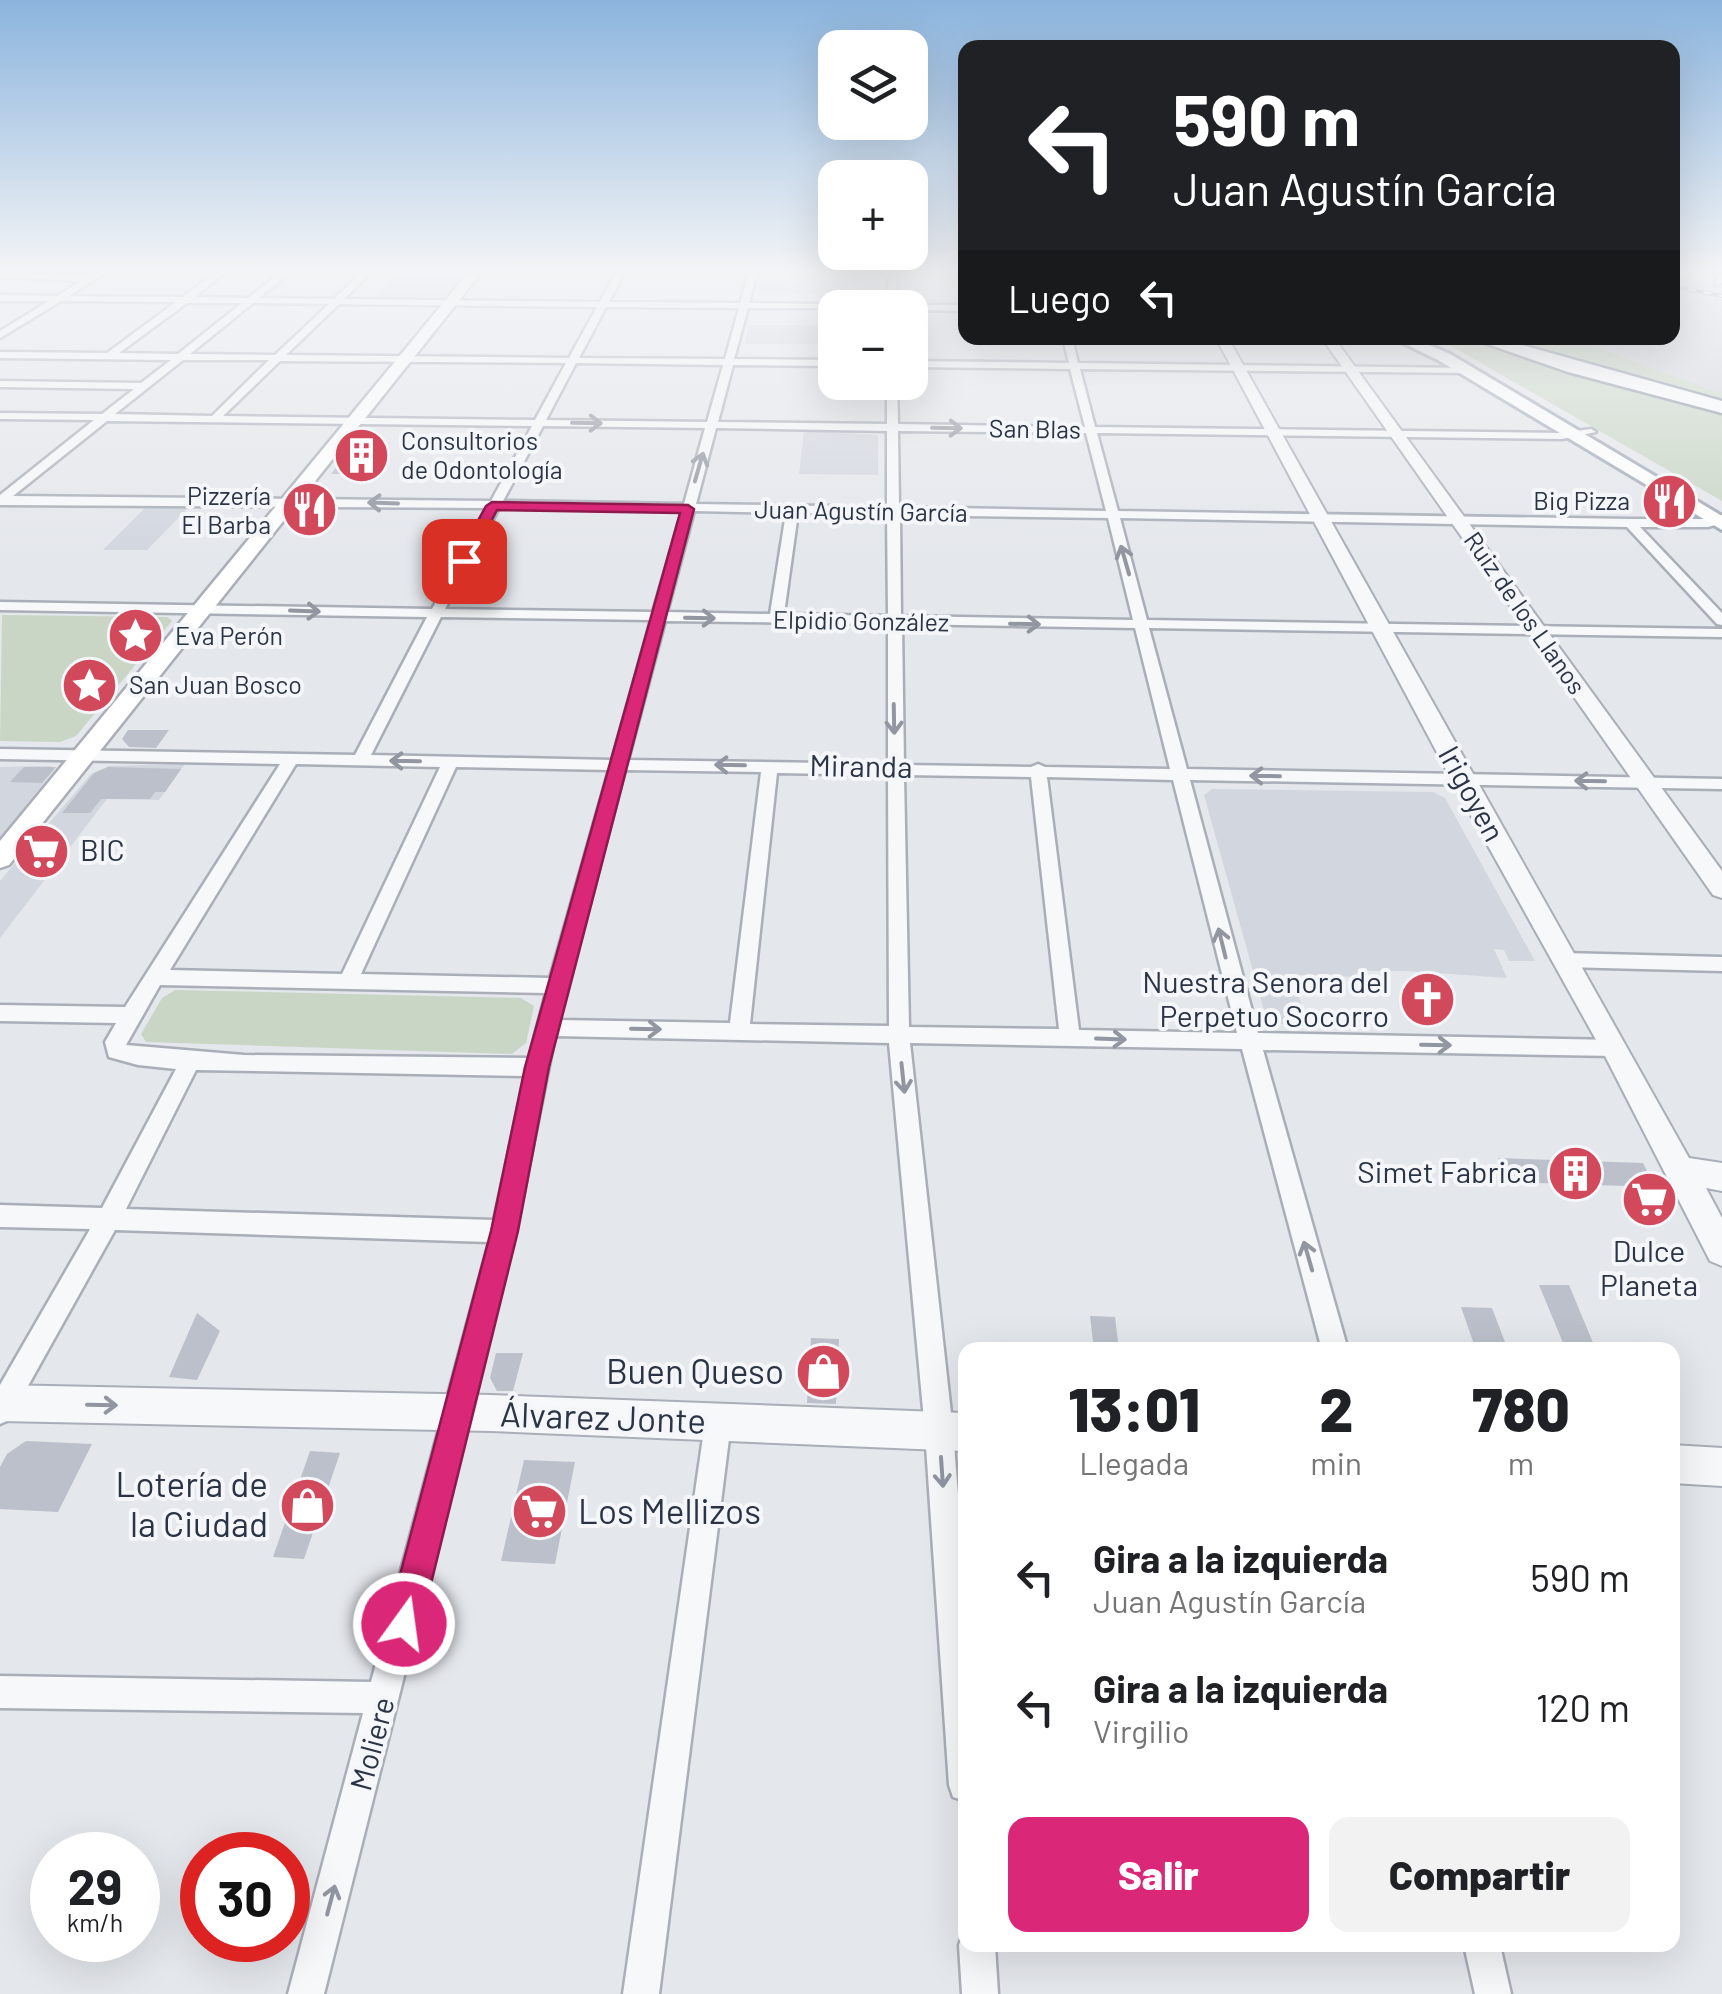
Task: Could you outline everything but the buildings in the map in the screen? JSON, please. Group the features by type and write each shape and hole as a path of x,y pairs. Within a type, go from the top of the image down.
{"highway":[{"path":"1569,366 1722,407"},
{"path":"1605,366 1722,399"}],"main road":[{"path":"0,859 401,366"},
{"path":"1458,366 1720,518"},
{"path":"1480,366 1581,434"}],"street":[{"path":"0,500 168,366"},
{"path":"214,419 271,366"},
{"path":"361,760 434,615 569,366"},
{"name":"Moliere","path":"306,1994 504,1231 537,1067 728,366"},
{"path":"1074,366 1144,626 1247,1043 1332,1342"},
{"path":"1078,366 1468,371"},
{"name":"Ruiz de los Llanos","path":"1348,366 1722,889"},
{"name":"Irigoyen","path":"1239,368 1462,780 1615,1048 1722,1250"},
{"path":"0,384 143,386"},
{"path":"892,400 899,1035 952,1431 958,1594"},
{"name":"San Blas","path":"0,416 1581,434"},
{"name":"Juan Agustín García","path":"0,500 294,501 1630,523 1720,518"},
{"path":"776,620 792,510"},
{"path":"1630,523 1722,621"},
{"name":"Elpidio González","path":"0,606 1722,633"},
{"name":"Miranda","path":"0,754 1722,784"},
{"path":"291,760 130,1015 115,1042 116,1051 128,1058 190,1062 537,1067"},
{"path":"348,982 451,762"},
{"path":"739,1030 770,765"},
{"path":"1038,770 1070,1037"},
{"path":"1563,960 1722,964"},
{"path":"154,977 558,986"},
{"path":"0,1012 130,1015"},
{"path":"549,1028 1615,1048"},
{"path":"2,1405 110,1218 190,1062"},
{"path":"1680,1170 1722,1177"},
{"path":"0,1216 504,1231"},
{"name":"Álvarez Jonte","path":"2,1405 457,1413 952,1431"},
{"path":"641,1994 718,1424"},
{"path":"1680,1464 1722,1467"},
{"path":"0,1692 385,1698"},
{"path":"977,1952 980,1994"},
{"path":"1484,1952 1493,1994"}],"shaded area":[{"path":"1648,366 1722,366 1722,394"},
{"path":"804,431 878,435 878,475 799,474"},
{"path":"146,507 189,507 147,550 103,550"},
{"path":"185,764 159,800 107,799 0,938 0,881 91,774 109,766"},
{"path":"51,766 54,770 0,838 0,767"},
{"path":"1212,789 1433,792 1445,798 1535,961 1509,961 1504,950 1494,949 1507,978 1407,971 1364,971 1365,977 1292,975 1308,1024 1279,1024 1265,1014 1204,795"}],"green space":[{"path":"1486,366 1648,366 1722,394 1722,501"},
{"path":"2,615 167,617 172,621 76,736 60,742 0,741"},
{"path":"175,990 521,998 534,1006 526,1043 512,1054 146,1042 141,1034 162,998"}],"place":[{"name":"Consultorios de Odontología","path":"362,455"},
{"name":"Big Pizza","path":"1669,501"},
{"name":"Pizzería El Barba","path":"310,510"},
{"name":"Eva Perón","path":"136,636"},
{"name":"San Juan Bosco","path":"90,685"},
{"name":"BIC","path":"41,851"},
{"name":"Nuestra Senora del Perpetuo Socorro","path":"1428,1000"},
{"name":"Simet Fabrica","path":"1576,1173"},
{"name":"Dulce Planeta","path":"1649,1199"},
{"name":"Buen Queso","path":"823,1372"},
{"name":"Lotería de la Ciudad","path":"307,1505"},
{"name":"Los Mellizos","path":"539,1512"}],"route":[{"path":"404,1624 504,1231 537,1067 688,509 492,506 464,561"}]}
